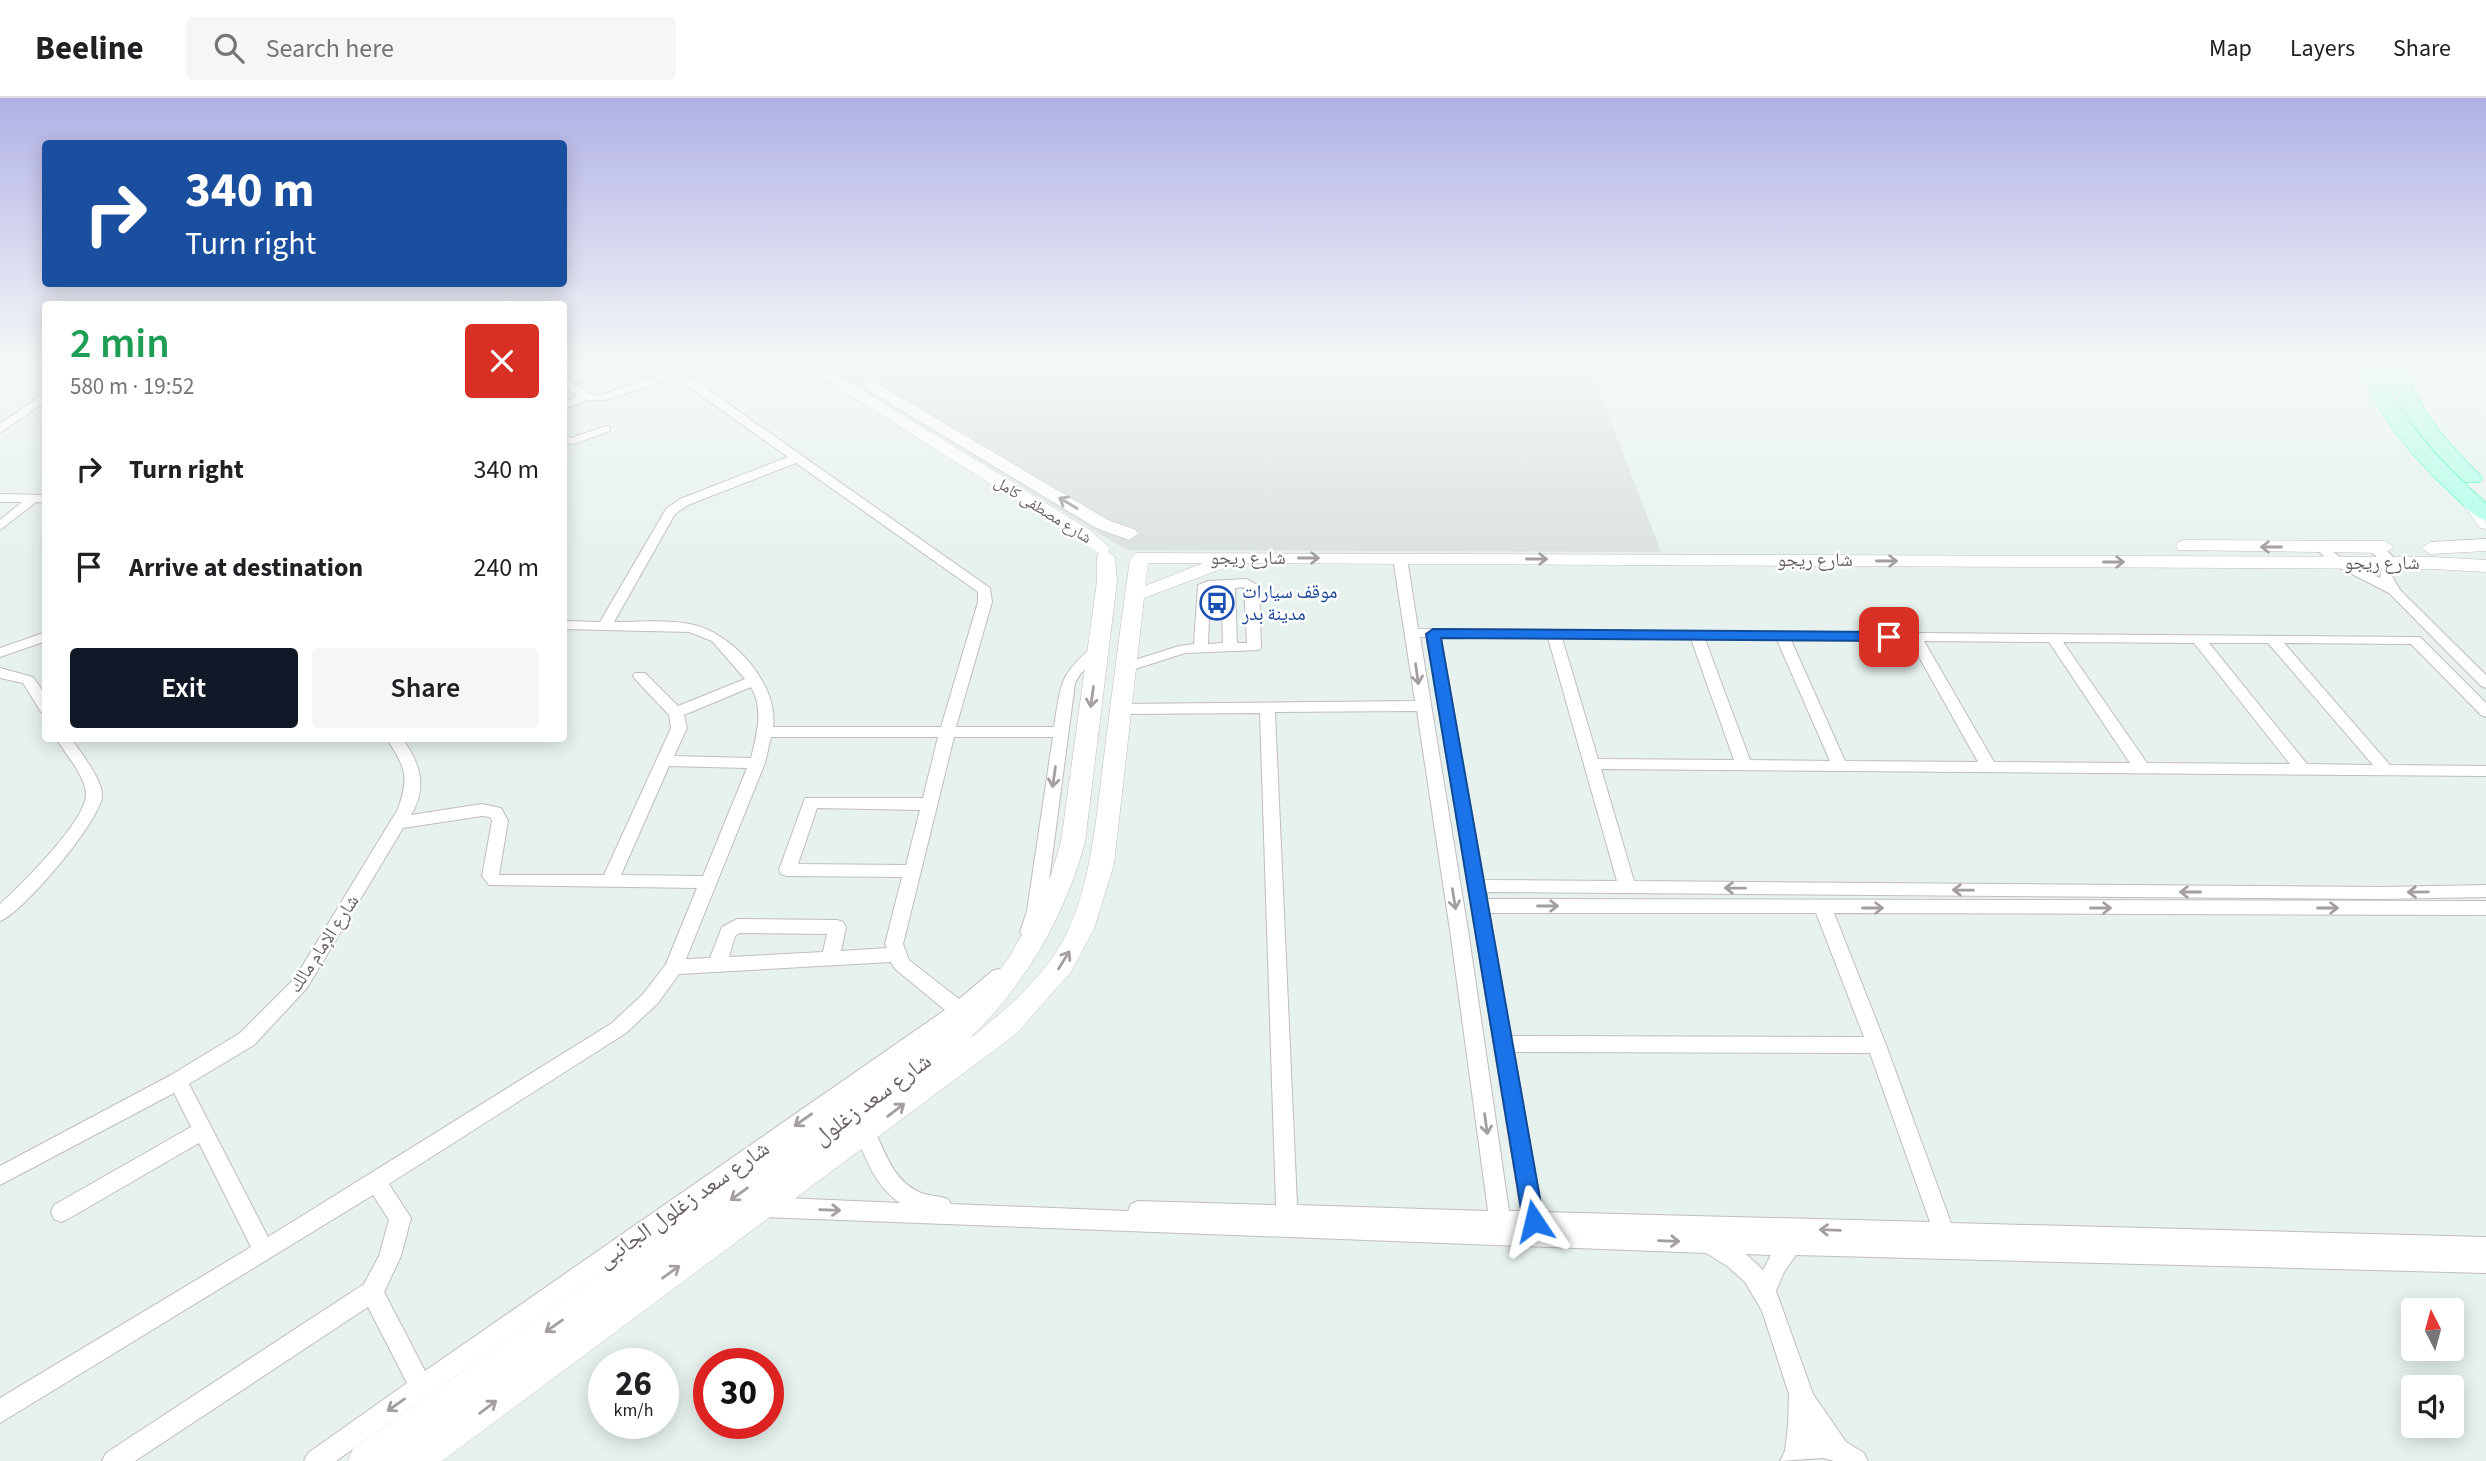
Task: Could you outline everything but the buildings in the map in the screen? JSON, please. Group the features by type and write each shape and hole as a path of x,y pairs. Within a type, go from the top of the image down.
{"main road":[{"name":"شارع مصطفى كامل","path":"908,426 1076,529 1104,552"},
{"path":"2399,426 2486,514"},
{"path":"2426,426 2459,466 2486,492"},
{"path":"2465,495 2486,524"},
{"path":"1076,529 1097,520"},
{"name":"شارع ريجو","path":"1194,550 1237,558 1400,558 1701,552 2469,548 2486,545"},
{"name":"شارع ريجو","path":"1140,548 1701,552 2486,566"},
{"name":"شارع سعد زغلول","path":"365,1461 603,1306 762,1207 866,1133 1005,1027 1062,965 1081,929 1102,864 1140,548"},
{"name":"شارع سعد زغلول","path":"413,1461 447,1448 603,1306 921,1065 942,1048 1004,985 1051,912 1065,876 1073,842 1107,581 1104,552"},
{"path":"1135,593 1151,592 1195,571 1237,558"}],"street":[{"path":"749,426 985,591 985,602 947,733 894,944 901,964 959,1010"},
{"name":"شارع مصطفى كامل","path":"940,426 1140,548"},
{"path":"567,440 606,429"},
{"path":"605,625 670,513 684,502 795,459"},
{"path":"0,498 39,499"},
{"path":"0,526 39,499"},
{"path":"1107,540 1140,548 1121,562 1104,552 1107,540"},
{"path":"2321,547 2340,563 2375,579 2395,592 2486,683"},
{"path":"2371,547 2390,563 2385,576 2395,592"},
{"path":"1400,558 1459,930 1500,1222"},
{"path":"1127,667 1184,649 1254,647 1252,586 1247,583 1208,585 1203,588 1201,647"},
{"path":"1228,584 1230,647"},
{"path":"0,1410 376,1182 619,1028 651,998 674,967 757,763 766,732 768,710 755,680 717,638 701,630 567,625"},
{"path":"1411,633 2415,640 2486,712"},
{"path":"1433,634 1534,1221"},
{"path":"1554,634 1627,887"},
{"path":"1696,635 1744,765"},
{"path":"1782,636 1840,766"},
{"path":"0,653 42,637"},
{"path":"1916,637 1989,767"},
{"path":"2053,638 2141,768"},
{"path":"2198,639 2304,770"},
{"path":"2272,639 2386,770"},
{"name":"شارع سعد زغلول الجانبى","path":"316,1461 959,1010 1001,973 1028,932 1036,911 1070,676 1098,649"},
{"path":"0,673 28,680 42,703"},
{"path":"610,881 679,728 676,713 640,676"},
{"path":"676,713 755,680"},
{"path":"1122,709 1422,706"},
{"path":"1267,708 1287,1214"},
{"path":"766,732 1060,732"},
{"path":"0,914 35,879 78,829 92,807 93,788 65,742"},
{"name":"شارع الإمام مالك","path":"0,1176 178,1081 247,1039 286,1001 313,964 406,810 415,779 411,761 396,742"},
{"path":"665,761 757,763"},
{"path":"1592,764 2486,771"},
{"path":"1432,769 1456,769"},
{"path":"913,871 787,870 811,802 929,804"},
{"path":"399,823 482,810 495,812 500,821 491,879 708,882"},
{"path":"1476,886 2248,892 2486,891"},
{"path":"1596,887 1601,907"},
{"path":"2248,892 2260,908"},
{"path":"1480,906 2486,908"},
{"path":"1823,908 1877,1045 1944,1233"},
{"path":"717,965 728,932 737,926 838,927 830,959"},
{"path":"674,967 896,955"},
{"path":"1503,1044 1877,1045"},
{"path":"178,1081 264,1251"},
{"path":"61,1212 203,1131"},
{"path":"866,1133 884,1177 905,1195 933,1205 2486,1247"},
{"path":"114,1461 372,1292 387,1266 396,1241 400,1218 376,1182"},
{"path":"762,1207 1708,1243 2486,1263"},
{"path":"1708,1243 1746,1267 1766,1289 1800,1393 1800,1425 1794,1458"},
{"path":"1766,1289 1776,1265 1791,1245"},
{"path":"372,1292 421,1387"},
{"path":"1800,1393 1847,1455"},
{"path":"1794,1458 1814,1446 1847,1455"}],"shaded area":[{"path":"922,426 1612,426 1661,552 1127,550"}],"place":[{"name":"موقف سيارات مدينة بدر","path":"1217,603"}],"route":[{"path":"1534,1221 1433,634 1889,637"}]}
